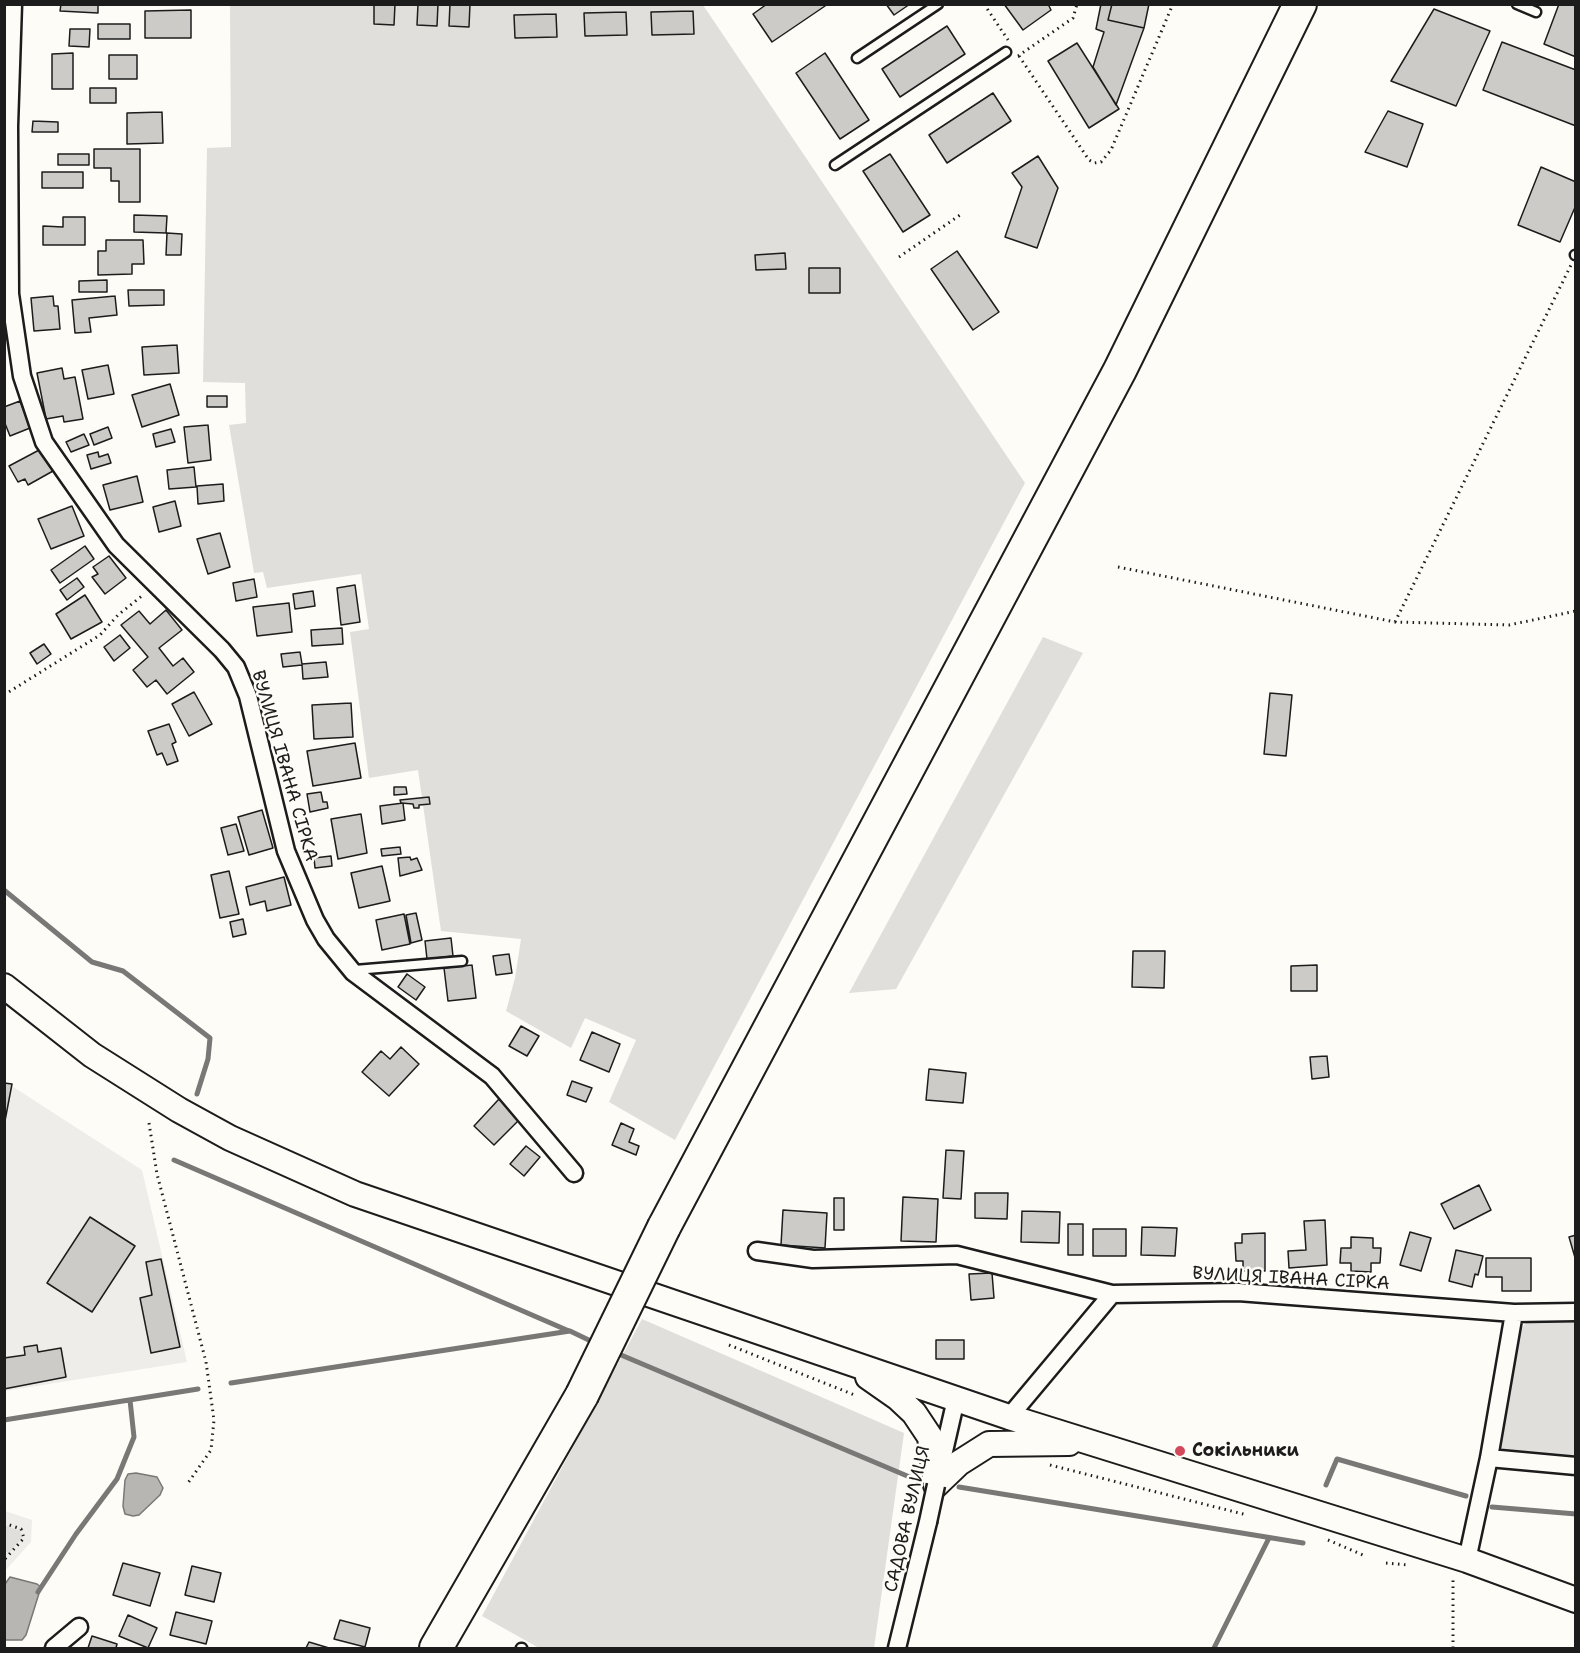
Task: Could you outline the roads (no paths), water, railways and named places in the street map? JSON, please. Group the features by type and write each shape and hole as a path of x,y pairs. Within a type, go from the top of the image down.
{"highway":[{"path":"436,1648 582,1395 664,1227 1114,381 1207,197 1300,4"},
{"path":"1207,197 1324,4"}],"main road":[{"path":"4,986 92,1055 133,1083 230,1138 289,1166 428,1220 1009,1417 1575,1600"},
{"path":"838,1358 898,1398 914,1413 930,1437 936,1485"},
{"path":"936,1485 958,1463 989,1444 1091,1444"}],"street":[{"name":"ВУЛИЦЯ ІВАНА СІРКА","path":"13,4 9,126 10,294 22,376 42,438 116,545 228,656 240,675 289,859 319,928 351,970 492,1076 574,1173"},
{"name":"ВУЛИЦЯ ІВАНА СІРКА","path":"757,1251 813,1259 957,1255 1112,1294 1238,1292 1514,1313 1575,1312"},
{"path":"1009,1417 1112,1294"},
{"path":"1460,1564 1489,1458 1514,1313"},
{"name":"САДОВА ВУЛИЦЯ","path":"897,1648 956,1399"},
{"path":"1489,1458 1575,1466"},
{"path":"54,1648 79,1627"}],"lane":[{"path":"857,58 938,4"},
{"path":"1517,4 1536,12"},
{"path":"835,165 1006,52"},
{"path":"351,970 462,961"}],"waterway":[{"path":"4,890 92,962 123,971 210,1038 208,1059 197,1094"},
{"path":"174,1160 569,1331"},
{"path":"231,1383 570,1331 595,1343"},
{"path":"614,1352 912,1478"},
{"path":"4,1420 198,1389"},
{"path":"38,1592 76,1534 117,1479 134,1437 130,1400"},
{"path":"1326,1485 1337,1459 1466,1496"},
{"path":"959,1487 1303,1543"},
{"path":"1492,1507 1576,1514"},
{"path":"1214,1648 1269,1538"}],"place":[{"name":"Сокільники","path":"1180,1451"}]}
